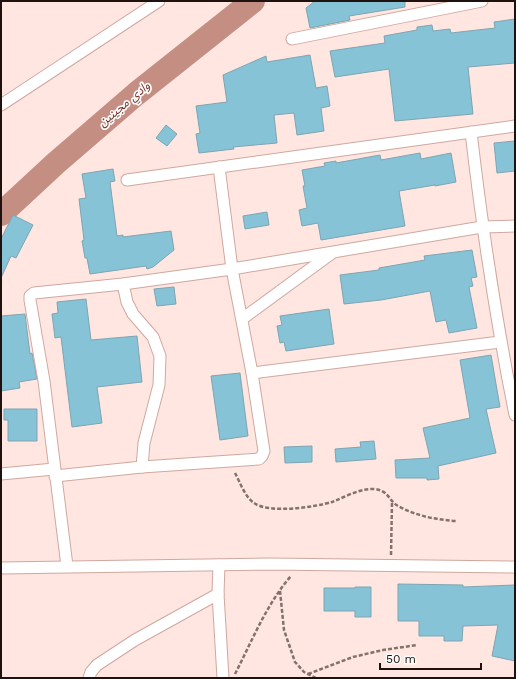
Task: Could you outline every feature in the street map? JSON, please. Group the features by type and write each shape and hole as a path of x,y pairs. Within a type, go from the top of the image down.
{"street":[{"path":"1,104 159,1"},
{"path":"292,39 482,1"},
{"path":"127,180 515,126"},
{"path":"470,132 482,227 500,342 515,415"},
{"path":"1,474 54,473 229,462 259,459 262,456 264,451 252,373 232,269 219,167"},
{"path":"67,566 54,473 44,381 30,296 34,293 122,284 232,269 482,227 515,226"},
{"path":"242,319 334,252"},
{"path":"122,284 127,302 133,314 153,337 160,356 159,386 144,443 142,467"},
{"path":"252,373 500,342"},
{"path":"219,565 218,594 224,678"},
{"path":"1,568 219,565 515,567"},
{"path":"89,678 91,672 97,665 123,648 218,594"}],"path":[{"path":"229,462 244,490 253,502 261,507 278,508 307,506 331,502 352,494 375,489 384,491 392,502 391,565"},
{"path":"392,502 402,508 426,517 457,521"},
{"path":"233,678 261,621 280,590 300,565"},
{"path":"280,590 284,630 294,662 304,672 316,678"},
{"path":"308,674 353,657 383,650 417,645"}],"building":[{"path":"315,1 405,1 405,7 349,16 350,20 310,28 306,8"},
{"path":"515,19 515,63 468,67 473,114 395,121 389,69 335,77 330,51 385,43 384,36 417,30 417,27 432,25 433,31 450,29 451,33 495,28 494,22"},
{"path":"310,55 316,88 327,86 330,106 321,108 324,131 297,135 294,113 274,115 277,143 233,147 234,149 199,153 196,134 200,133 196,106 227,102 223,75 266,56 267,62"},
{"path":"166,125 177,134 167,146 156,138"},
{"path":"515,141 515,171 497,173 494,143"},
{"path":"420,153 421,159 451,153 456,182 399,191 405,226 321,240 318,223 302,226 299,210 307,208 302,170 325,166 324,163 336,161 336,163 380,155 381,160"},
{"path":"113,169 115,181 110,182 117,236 123,235 123,237 171,231 174,250 153,267 147,269 146,266 90,274 82,241 84,240 79,199 86,198 82,174"},
{"path":"267,212 269,225 245,229 243,216"},
{"path":"13,215 33,225 16,258 11,256 1,278 1,239"},
{"path":"472,250 477,277 471,278 473,286 469,287 477,328 449,333 446,320 436,322 430,291 381,300 344,304 340,275 379,270 379,268 425,260 424,256"},
{"path":"174,287 176,304 157,306 154,289"},
{"path":"86,299 91,340 137,336 142,382 97,387 102,423 72,427 61,337 55,338 52,314 58,313 57,302"},
{"path":"329,309 334,344 286,351 284,342 280,343 277,326 282,325 280,316"},
{"path":"25,314 30,354 32,353 37,379 19,382 20,388 1,391 1,316"},
{"path":"491,355 500,407 486,409 496,453 438,466 439,479 427,480 427,478 396,478 395,460 430,458 423,428 470,418 460,360"},
{"path":"240,373 248,436 220,440 211,376"},
{"path":"4,409 37,409 37,441 8,441 8,420 4,420"},
{"path":"374,441 376,459 336,462 335,449 361,447 360,442"},
{"path":"312,446 312,462 285,463 284,447"},
{"path":"398,584 463,585 463,587 515,585 515,661 492,656 498,625 463,626 462,641 444,641 444,636 419,636 419,621 398,621"},
{"path":"371,587 371,617 355,617 355,611 324,611 324,588"}],"waterway":[{"name":"وادي مجينين","path":"1,214 56,163 136,94 253,1"}]}
